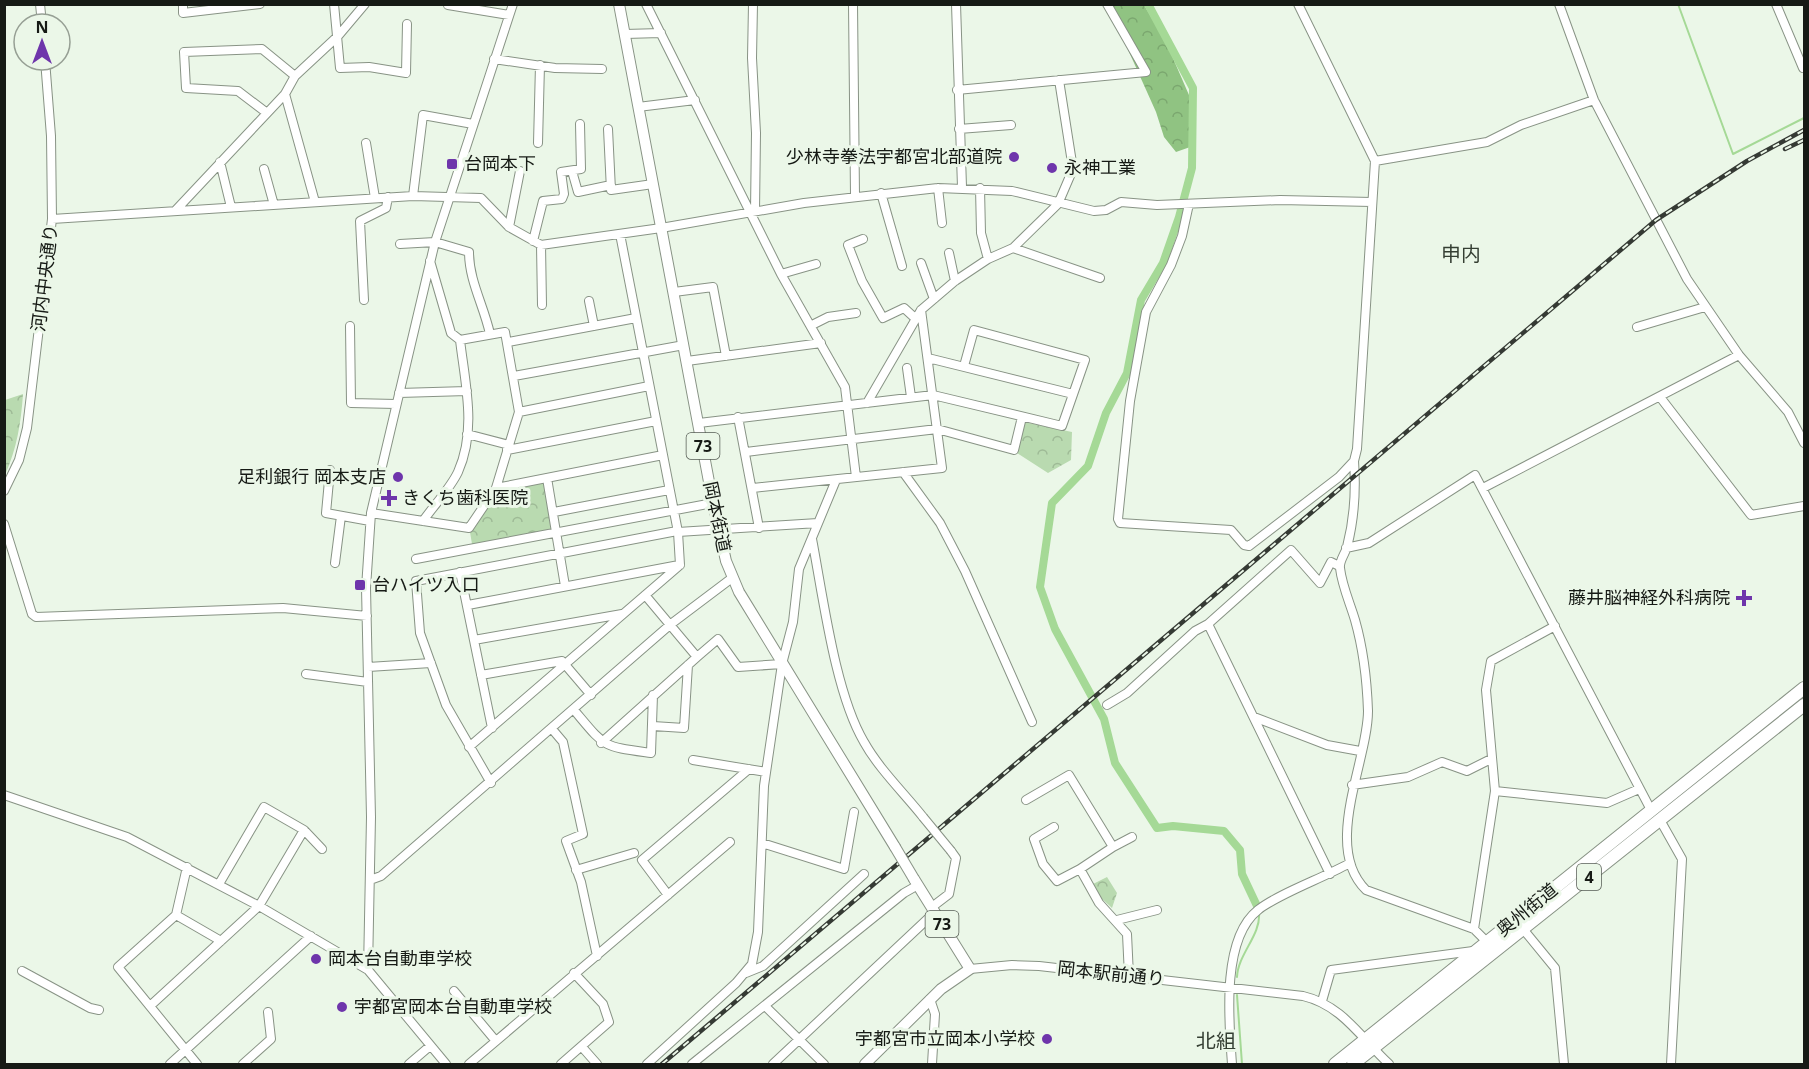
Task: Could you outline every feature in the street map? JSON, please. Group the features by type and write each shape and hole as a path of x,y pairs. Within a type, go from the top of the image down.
{"highway":[{"name":"奥州街道","path":"1335,1065 1370,1045 1523,929 1804,688"},
{"name":"奥州街道","path":"1353,1065 1370,1045 1487,942 1804,705"}],"main road":[{"name":"岡本街道","path":"619,4 713,502 732,578 916,882"},
{"name":"73","path":"916,882 970,969"},
{"name":"岡本駅前通り","path":"865,1065 930,999 953,979 970,969"}],"street":[{"path":"183,4 183,13 260,4"},
{"path":"333,4 340,68 369,67 406,73 407,24"},
{"path":"175,211 285,94 295,76 338,36 365,4"},
{"path":"368,970 370,880 366,558 371,517 429,261 448,197 513,4"},
{"path":"646,4 781,273 845,387 856,477"},
{"path":"752,212 756,133 752,58 753,4"},
{"path":"853,4 855,196"},
{"path":"956,4 957,90 962,187"},
{"path":"957,90 1146,72 1107,4"},
{"path":"1298,4 1375,161 1354,461 1354,499 1346,548 1339,566 1356,623 1368,712 1352,785 1348,864 1356,880 1366,890 1474,929 1487,942"},
{"path":"1558,4 1594,100 1705,307 1739,355 1781,403 1804,442"},
{"path":"1776,4 1804,67"},
{"path":"448,5 509,15"},
{"path":"625,34 662,33"},
{"path":"267,113 238,91 186,88 184,52 262,49 295,76"},
{"path":"494,59 602,69"},
{"path":"538,143 540,65"},
{"name":"河内中央通り","path":"4,491 19,460 27,428 52,219 51,136 46,72"},
{"path":"867,403 921,310 955,281 988,259 1013,248 1058,204 1073,169 1059,80"},
{"path":"285,94 315,202"},
{"path":"638,107 695,100"},
{"path":"1375,161 1487,142 1521,125 1594,100"},
{"path":"413,196 423,115 473,124"},
{"path":"542,306 537,243 543,201 562,199 564,194 561,172 581,169 580,124"},
{"path":"959,129 1011,125"},
{"path":"608,129 611,190 653,184"},
{"path":"366,143 375,198"},
{"path":"220,162 231,207"},
{"path":"264,169 274,205"},
{"path":"509,227 520,171"},
{"path":"572,171 578,192 611,185"},
{"path":"52,219 388,197 481,198 509,227 537,243 661,228 855,196 938,188 962,187 1012,191 1094,211 1106,210 1121,202 1188,204 1280,200 1372,202"},
{"path":"938,188 942,223"},
{"path":"980,188 981,232 988,259"},
{"path":"881,193 902,266"},
{"path":"364,300 360,221 386,208 388,197"},
{"path":"1188,204 1174,256 1146,312 1130,401 1118,519 1120,523 1231,530 1244,545 1249,546 1339,477 1354,461"},
{"path":"620,234 678,532 680,565"},
{"path":"863,239 849,245 862,281 883,318 904,308 916,319"},
{"path":"400,244 435,242 469,252 469,271 485,312 490,334"},
{"path":"1013,248 1100,278"},
{"path":"949,253 955,281"},
{"path":"423,521 458,472 470,416 460,340 451,333 436,274 429,261"},
{"path":"921,263 934,299"},
{"path":"781,273 816,264"},
{"path":"674,292 713,287 726,356"},
{"path":"589,301 594,326"},
{"path":"1637,327 1705,307"},
{"path":"753,488 942,468 921,310"},
{"path":"812,325 828,318 855,313"},
{"path":"508,342 636,318"},
{"path":"350,326 351,403 396,404"},
{"path":"699,423 933,394 1062,426 1085,360 974,330 964,366"},
{"path":"330,470 326,513 340,516 423,521 470,528 496,488 519,412 505,332 460,340"},
{"path":"687,361 821,343"},
{"path":"513,376 684,345"},
{"path":"1483,488 1739,355"},
{"path":"928,358 1073,394"},
{"path":"907,368 911,397"},
{"path":"519,412 650,386"},
{"path":"399,393 466,391"},
{"path":"1660,397 1751,515 1804,506"},
{"path":"738,417 759,528"},
{"path":"746,452 937,429 1014,450 1022,417"},
{"path":"467,434 508,448 656,421"},
{"path":"496,488 663,455"},
{"path":"903,472 940,523 965,571 1032,722"},
{"path":"1346,548 1369,543 1475,475 1639,789 1682,859 1671,1065"},
{"path":"547,478 565,586"},
{"path":"745,974 756,953 766,772 799,569 836,480"},
{"path":"554,512 669,490"},
{"path":"416,559 713,502"},
{"path":"335,562 340,516"},
{"path":"491,783 446,705 420,633 416,581 678,532 818,523"},
{"path":"4,525 32,614 36,617 283,608 367,616"},
{"path":"773,1065 949,894 956,858 864,744 853,721 836,658 812,538"},
{"path":"1107,705 1128,693 1195,631 1208,624 1291,550 1320,582 1331,562 1339,566"},
{"path":"468,605 680,565"},
{"path":"469,747 680,565"},
{"path":"460,572 492,728"},
{"path":"370,880 381,876 491,783 671,624 732,578"},
{"path":"645,595 698,657"},
{"path":"474,640 622,614"},
{"path":"1208,624 1330,874"},
{"path":"1474,929 1495,791 1486,690 1491,660 1555,626"},
{"path":"602,743 718,639 738,667 782,664"},
{"path":"482,675 562,660 591,695"},
{"path":"368,667 431,663"},
{"path":"653,726 684,728 688,665"},
{"path":"306,674 368,682"},
{"path":"574,710 602,743 609,747 651,753 653,695"},
{"path":"1254,717 1327,745 1360,751"},
{"path":"552,729 563,742 564,759 583,834 566,841 576,870 597,956"},
{"path":"1352,785 1408,777 1442,762 1467,771 1491,759"},
{"path":"693,760 766,772"},
{"path":"668,895 642,860 749,769"},
{"path":"1026,800 1070,775 1113,847"},
{"path":"1495,791 1607,803 1639,789"},
{"path":"4,795 127,837 259,906 368,970 446,1065"},
{"path":"219,884 264,807 304,830 322,849"},
{"path":"762,843 844,869 854,812"},
{"path":"1054,827 1034,839 1044,864 1057,881 1132,837"},
{"path":"150,1006 259,906 304,830"},
{"path":"469,1065 495,1040 730,842"},
{"path":"576,870 634,853"},
{"path":"1232,1065 1229,1023 1233,953 1246,920 1259,909 1348,864"},
{"path":"187,867 176,915 118,967 197,1065"},
{"path":"1080,869 1099,903 1117,920 1127,934 1130,976"},
{"path":"647,1065 745,974 763,966 864,874"},
{"path":"692,1065 916,882"},
{"path":"1117,920 1157,910"},
{"path":"176,915 221,941"},
{"path":"1523,929 1555,968 1564,1065"},
{"path":"170,1065 311,936"},
{"path":"1322,1001 1331,970 1476,951"},
{"name":"岡本駅前通り","path":"970,969 1012,965 1286,992 1322,1001 1337,1010 1389,1065"},
{"path":"22,971 90,1008 99,1010"},
{"path":"561,1065 609,1022 603,1004 574,973"},
{"path":"454,991 495,1040"},
{"path":"930,999 936,1014 932,1065"},
{"path":"765,1006 824,1065"},
{"path":"243,1065 271,1039 268,1012"},
{"path":"409,1065 430,1046"},
{"path":"582,1047 597,1065"}],"green space":[{"path":"1108,5 1144,5 1166,42 1192,102 1193,146 1176,152 1164,137 1156,112"},
{"path":"23,394 18,435 5,475 5,400"},
{"path":"1024,422 1072,432 1071,460 1048,473 1017,453"},
{"path":"544,483 554,535 473,550 470,532 496,492"},
{"path":"1107,877 1117,893 1112,908 1100,897 1093,884"}],"waterway":[{"path":"1148,4 1193,88 1192,168 1179,217 1163,263 1141,300 1127,373 1106,413 1088,466 1052,503 1040,587 1055,629 1104,719 1115,763 1157,828 1173,826 1224,831 1240,850 1242,874 1258,908"},
{"path":"1678,4 1733,154 1804,118"},
{"path":"1237,977 1241,960 1257,929 1259,913"},
{"path":"1237,995 1242,1064"}],"railway":[{"path":"662,1064 1656,220 1747,161 1804,130"},
{"path":"1785,149 1804,140"}],"place":[{"name":"少林寺拳法宇都宮北部道院","path":"1014,157"},
{"name":"台岡本下","path":"452,164"},
{"name":"永神工業","path":"1052,168"},
{"name":"足利銀行 岡本支店","path":"398,477"},
{"name":"きくち歯科医院","path":"389,498"},
{"name":"台ハイツ入口","path":"360,585"},
{"name":"藤井脳神経外科病院","path":"1744,598"},
{"name":"岡本台自動車学校","path":"316,959"},
{"name":"宇都宮岡本台自動車学校","path":"342,1007"},
{"name":"宇都宮市立岡本小学校","path":"1047,1039"}],"district":[{"name":"申内","path":"1461,254"},
{"name":"北組","path":"1216,1041"}]}
